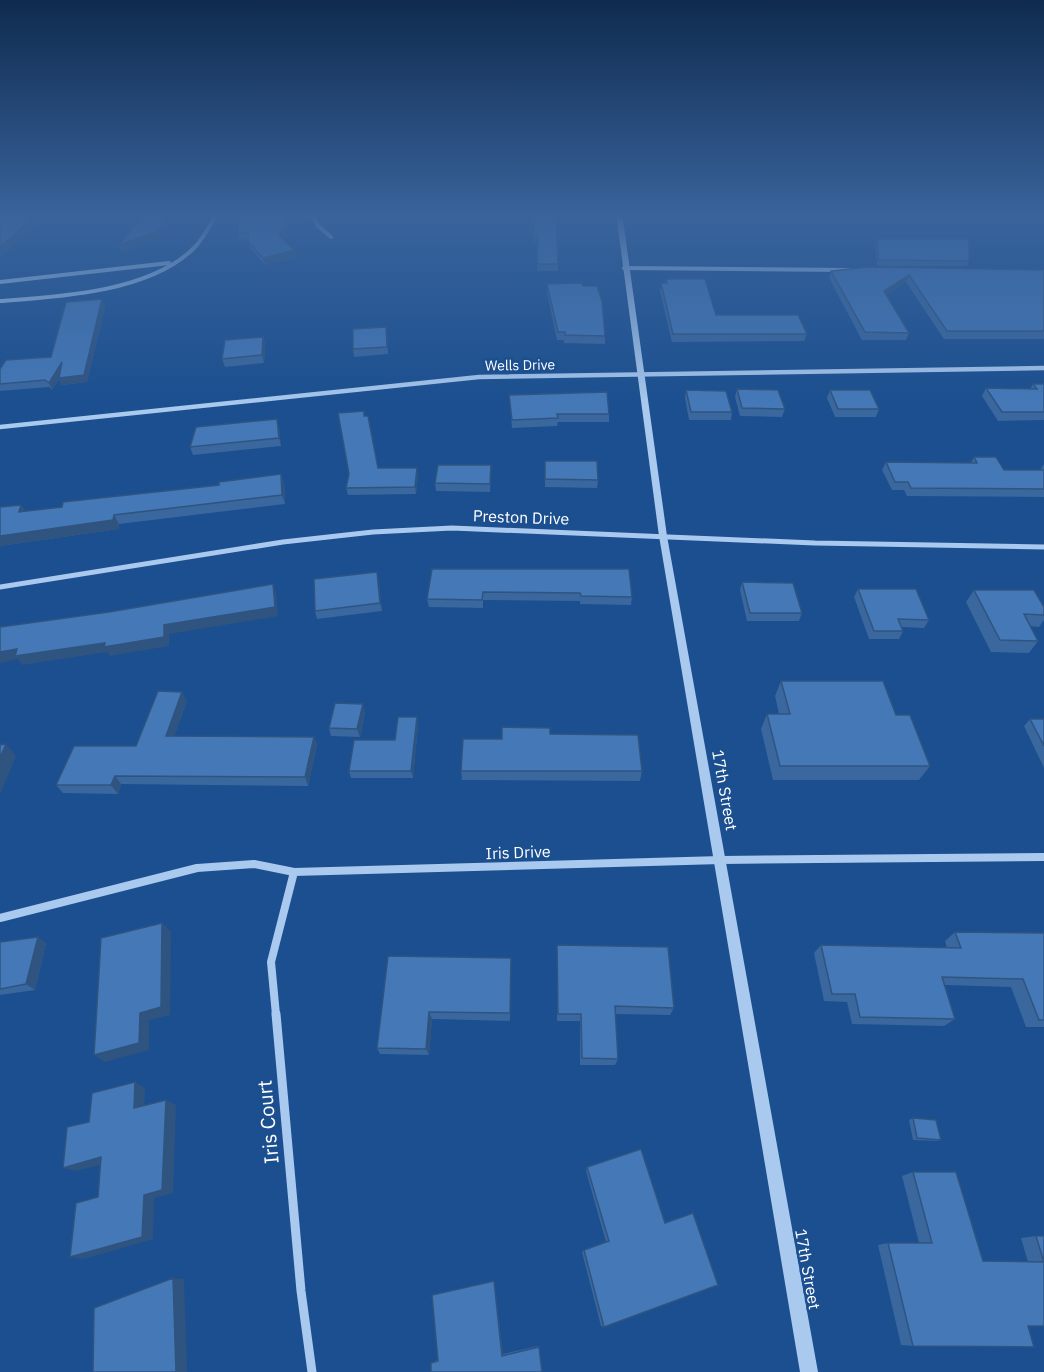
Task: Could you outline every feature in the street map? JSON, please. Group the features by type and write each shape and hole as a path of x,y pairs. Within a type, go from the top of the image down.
{"street":[{"path":"0,282 46,277"},
{"path":"0,301 75,293 146,277"},
{"name":"17th Street","path":"625,277 663,537 721,860 808,1372"},
{"name":"Wells Drive","path":"0,427 479,377 1044,368"},
{"name":"Preston Drive","path":"0,587 283,542 373,532 452,528 946,547 1044,548"},
{"name":"Iris Drive","path":"0,918 197,868 254,864 294,872 721,860 1044,857"},
{"name":"Iris Court","path":"294,872 271,962 301,1291 312,1372"}],"building":[{"path":"834,277 906,277 884,291 909,333 865,332"},
{"path":"910,277 1044,277 1044,331 947,331"},
{"path":"666,279 705,279 716,315 798,315 807,334 673,334 661,283 667,283"},
{"path":"582,283 583,286 597,286 602,301 605,336 565,335 565,332 558,332 547,284"},
{"path":"102,299 84,375 59,378 62,362 49,383 45,380 0,384 0,369 6,360 51,357 66,302"},
{"path":"386,327 387,347 353,349 353,329"},
{"path":"263,337 262,355 222,359 225,340"},
{"path":"1033,384 1044,384 1044,412 1002,412 986,388 1037,389"},
{"path":"737,389 778,390 785,409 742,408"},
{"path":"686,390 726,391 732,412 691,412"},
{"path":"830,390 870,390 879,409 838,409"},
{"path":"607,392 609,414 557,414 558,418 512,420 509,395"},
{"path":"364,411 364,416 368,416 378,468 417,468 415,487 346,488 349,474 338,413"},
{"path":"277,419 279,438 190,447 196,427"},
{"path":"974,457 996,457 1004,470 1044,470 1044,489 911,488 908,482 895,482 886,462 977,463"},
{"path":"545,461 597,461 598,480 545,479"},
{"path":"438,465 491,465 490,484 435,483"},
{"path":"281,474 282,495 114,515 113,520 0,536 0,507 21,505 19,512 62,507 63,502 219,485 219,482"},
{"path":"432,569 629,569 632,597 581,596 580,593 483,592 482,600 427,599"},
{"path":"377,572 380,603 315,611 314,579"},
{"path":"742,582 793,583 802,613 750,613"},
{"path":"273,584 275,607 164,625 164,637 104,647 105,643 15,656 17,649 0,652 0,627 109,612"},
{"path":"858,589 916,589 929,620 898,619 903,631 874,631"},
{"path":"974,590 1034,590 1044,607 1044,615 1024,614 1038,641 1000,640"},
{"path":"781,681 883,681 896,715 910,715 930,766 780,766 767,714 790,714"},
{"path":"158,691 182,692 166,736 314,737 305,777 115,776 111,785 56,785 74,746 136,746"},
{"path":"335,703 363,704 357,729 329,728"},
{"path":"398,717 417,717 411,771 349,771 354,740 395,740"},
{"path":"1030,719 1044,719 1044,746"},
{"path":"502,727 550,728 550,734 638,735 642,771 461,771 463,739 502,739"},
{"path":"6,744 0,758 0,745"},
{"path":"162,923 161,1007 140,1013 139,1043 94,1055 101,938"},
{"path":"955,932 1044,933 1044,1020 1039,1020 1023,979 942,977 955,1019 860,1017 855,994 832,994 821,945 961,948"},
{"path":"38,937 26,984 0,989 0,942"},
{"path":"557,945 668,947 674,1008 615,1006 618,1059 582,1058 581,1014 558,1014"},
{"path":"388,956 511,958 510,1013 429,1012 426,1049 377,1048"},
{"path":"135,1082 134,1108 166,1100 162,1190 144,1195 142,1237 70,1257 76,1203 98,1197 101,1157 63,1168 67,1127 89,1122 92,1093"},
{"path":"913,1118 936,1120 941,1140 917,1138"},
{"path":"641,1149 665,1223 693,1213 718,1285 604,1327 584,1250 609,1241 587,1167"},
{"path":"913,1172 956,1172 983,1261 1044,1262 1044,1326 1028,1326 1034,1347 913,1346 888,1243 932,1243"},
{"path":"1036,1236 1044,1236 1044,1262"},
{"path":"173,1278 176,1372 93,1372 94,1308"},
{"path":"494,1281 502,1356 539,1347 542,1372 431,1372 431,1363 438,1361 432,1295"}]}
